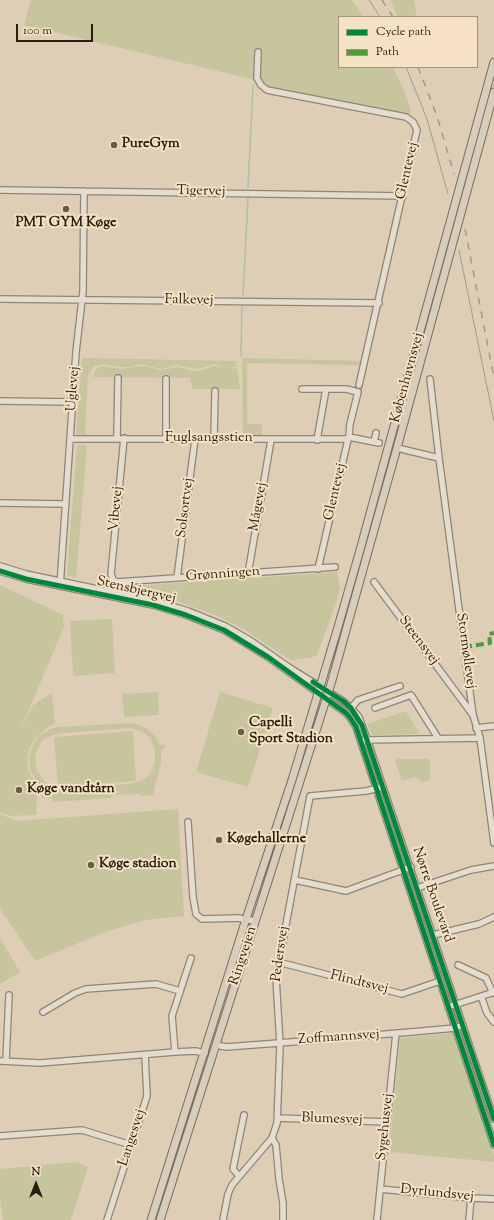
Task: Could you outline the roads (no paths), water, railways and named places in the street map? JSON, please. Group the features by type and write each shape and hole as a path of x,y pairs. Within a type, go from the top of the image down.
{"main road":[{"name":"Københavnsvej","path":"319,690 362,543 494,62"},
{"name":"Københavnsvej","path":"328,692 397,448 494,92"},
{"name":"Ringvejen","path":"152,1220 246,919 292,780 319,690"},
{"name":"Ringvejen","path":"160,1220 328,692"}],"street":[{"name":"Glentevej","path":"258,52 257,78 261,85 267,90 406,117 413,122 418,130 360,384"},
{"name":"Tigervej","path":"0,190 403,196"},
{"name":"Uglevej","path":"60,584 81,300 84,191"},
{"name":"Falkevej","path":"0,299 379,303"},
{"path":"117,438 118,378"},
{"path":"166,379 166,439"},
{"name":"Stormøllevej","path":"430,379 473,715 480,738 494,843"},
{"path":"302,389 326,389 317,440"},
{"name":"Glentevej","path":"318,569 358,392 346,389 326,389"},
{"path":"214,439 215,391"},
{"path":"0,401 73,402"},
{"name":"Fuglsangsstien","path":"71,439 124,438 317,440 348,438 377,443 376,433"},
{"name":"Vibevej","path":"113,580 111,574 124,438"},
{"name":"Solsortvej","path":"177,578 195,439"},
{"name":"Mågevej","path":"248,574 270,440"},
{"path":"397,448 439,458"},
{"path":"0,503 66,504"},
{"name":"Stensbjergvej","path":"0,566 60,584 186,615 224,630 319,690 328,692"},
{"name":"Grønningen","path":"113,580 117,582 335,567"},
{"name":"Stensbjergvej","path":"0,571 26,579 60,584"},
{"name":"Steensvej","path":"374,582 473,715"},
{"path":"351,708 358,700 400,686"},
{"name":"Nørre Boulevard","path":"319,690 326,699 346,713 356,727 494,1145"},
{"name":"Nørre Boulevard","path":"328,692 351,708 360,721 367,739 384,786 494,1119"},
{"path":"375,708 411,695 438,738"},
{"path":"462,700 471,696"},
{"path":"476,728 494,726"},
{"path":"360,741 367,739 480,738"},
{"name":"Pedersvej","path":"222,1220 228,1194 232,1185 272,1138 276,1129 278,1118 279,1043 276,978 310,796 366,791 384,786"},
{"path":"188,822 193,898 196,914 202,919 232,918 255,921"},
{"path":"417,888 471,870 494,866"},
{"name":"Nørre Boulevard","path":"295,880 346,891 411,868"},
{"path":"433,935 479,924 494,917"},
{"path":"175,1052 172,1016 191,958"},
{"name":"Flindtsvej","path":"278,962 402,994 440,981"},
{"path":"448,1007 493,992 486,978 458,965"},
{"path":"43,1012 75,993 86,989 156,984 180,992"},
{"path":"9,995 3,1061 40,1063 175,1052 194,1051 205,1053"},
{"path":"481,996 487,1013 494,1022"},
{"name":"Zoffmannsvej","path":"216,1045 226,1046 279,1043 455,1028 463,1025"},
{"name":"Sygehusvej","path":"377,1220 396,1033"},
{"name":"Langesvej","path":"107,1220 147,1096 145,1055"},
{"path":"239,1176 233,1169 244,1115"},
{"name":"Blumesvej","path":"278,1118 387,1122"},
{"path":"0,1136 82,1130 131,1145"},
{"path":"272,1138 276,1145 279,1180 283,1203 283,1220"},
{"name":"Dyrlundsvej","path":"380,1189 494,1199"},
{"path":"469,1220 471,1198"}],"waterway":[{"path":"248,188 253,85"},
{"path":"243,295 248,198"},
{"path":"241,356 242,305"}],"tram line":[{"path":"369,0 379,16"},
{"path":"406,68 427,119 448,194"},
{"path":"459,250 494,421"}],"railway":[{"path":"382,0 392,16"},
{"path":"418,68 437,116 454,174"},
{"path":"465,229 494,378"}],"place":[{"name":"PureGym","path":"114,145"},
{"name":"PMT GYM Køge","path":"66,209"},
{"name":"Capelli Sport Stadion","path":"241,732"},
{"name":"Køge vandtårn","path":"19,790"},
{"name":"Køgehallerne","path":"219,840"},
{"name":"Køge stadion","path":"91,865"}]}
